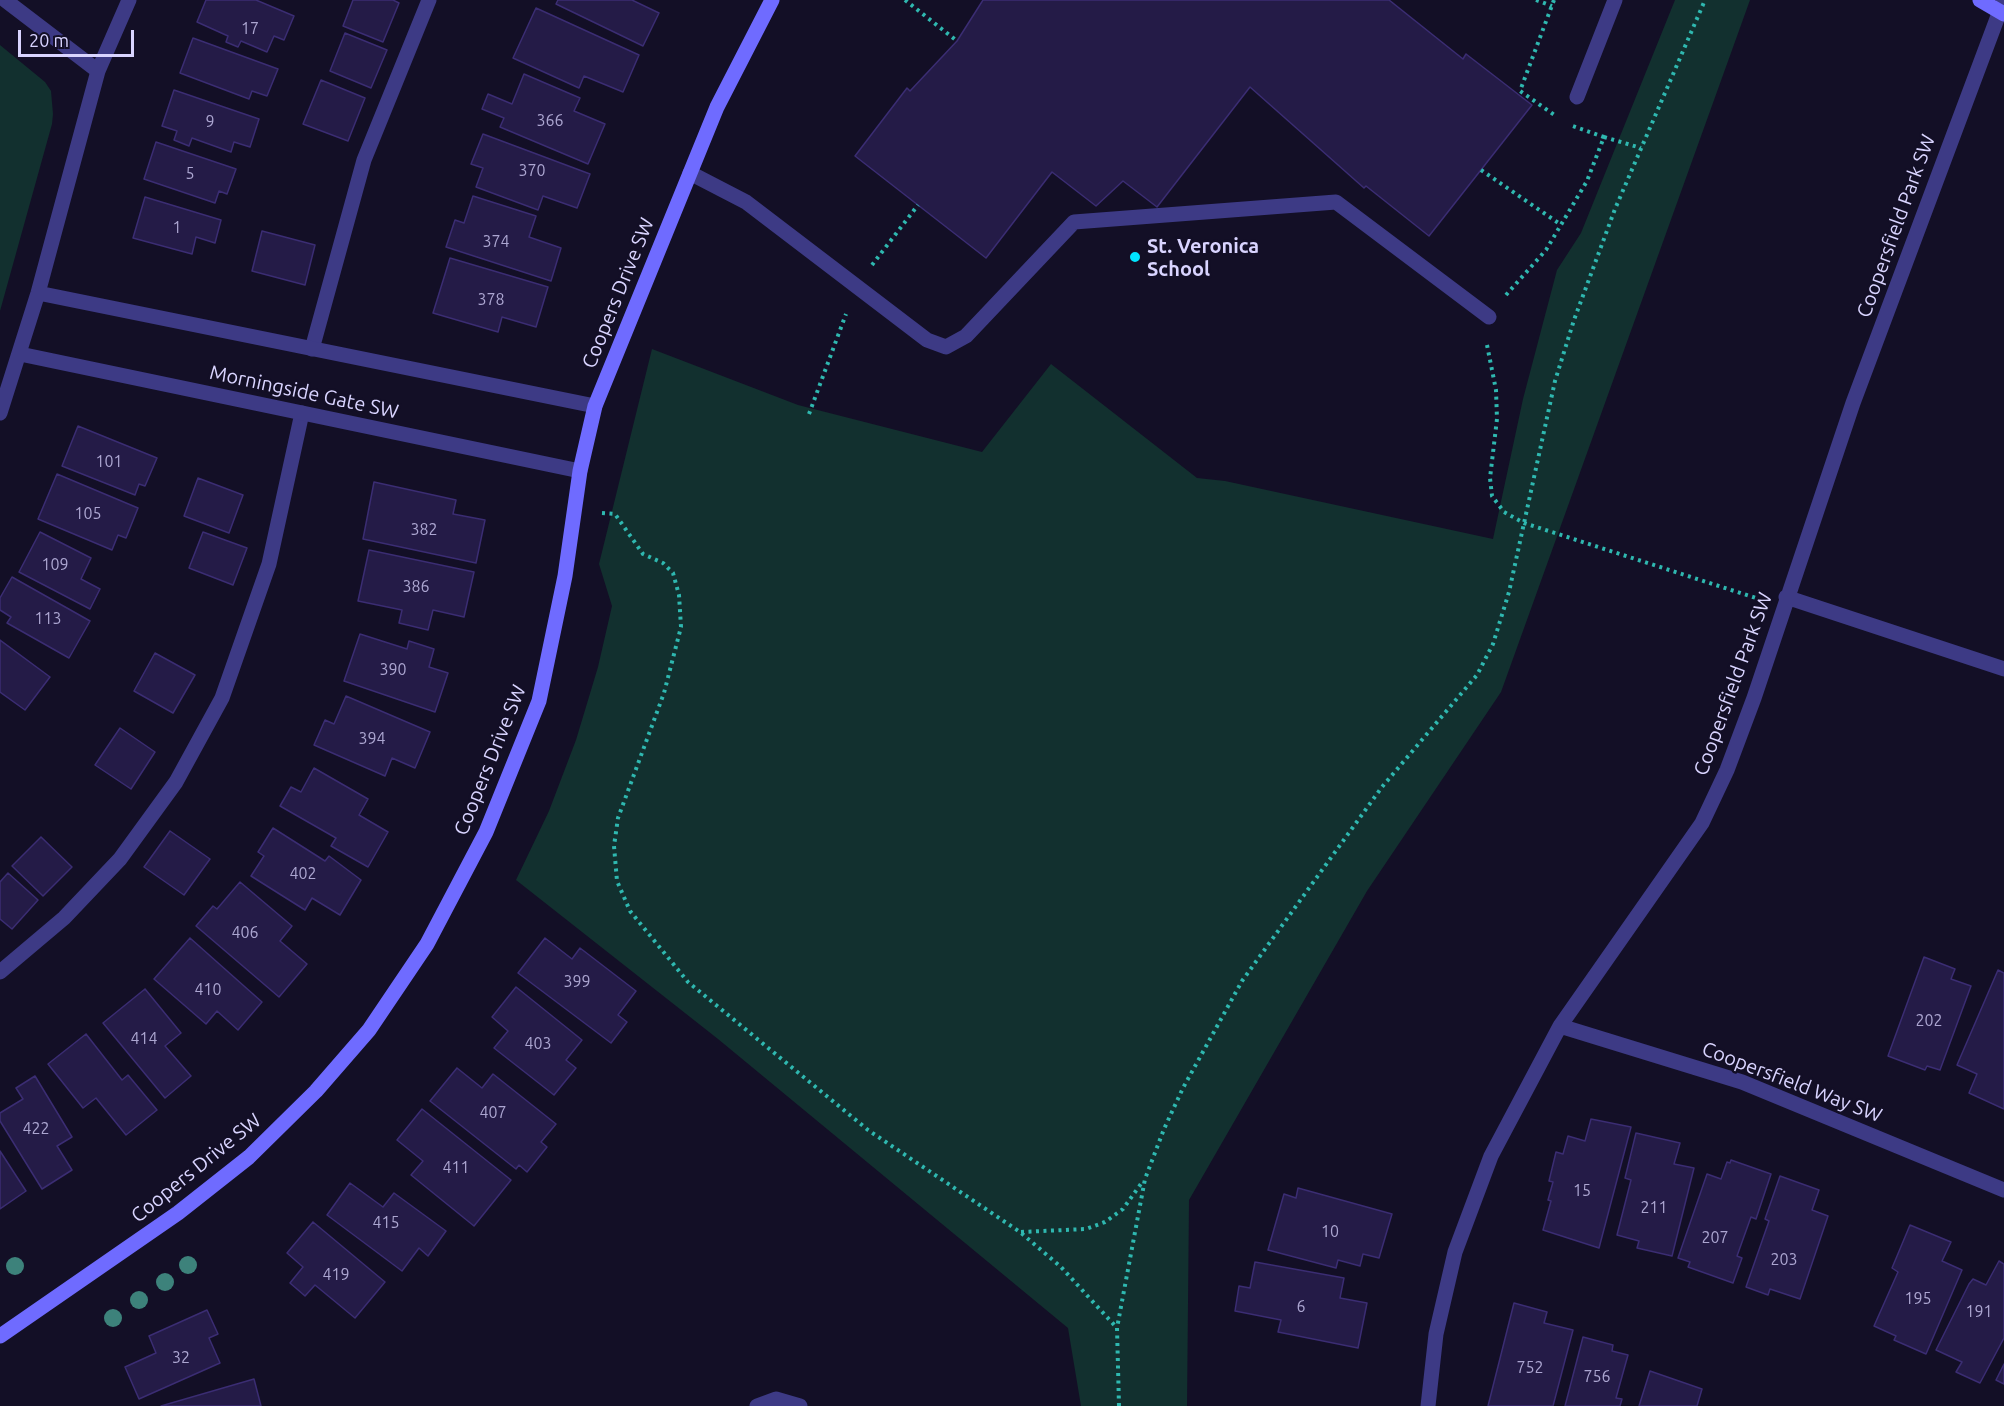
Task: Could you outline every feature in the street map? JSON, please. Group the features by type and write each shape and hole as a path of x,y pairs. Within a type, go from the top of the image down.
{"street":[{"path":"5,0 98,71"},
{"path":"0,413 38,293 98,71 129,0"},
{"path":"312,349 364,160 429,0"},
{"name":"Coopers Drive SW","path":"0,1336 178,1213 249,1157 316,1091 369,1030 427,944 481,843 539,701 565,576 580,471 595,406 717,107 772,0"},
{"path":"1577,98 1615,0"},
{"path":"1980,0 2002,8"},
{"name":"Coopersfield Park SW","path":"1428,1406 1436,1334 1455,1251 1491,1156 1560,1026 1702,823 1727,770 1754,698 1852,403 2002,8"},
{"path":"690,173 746,202 927,340 946,347 966,336 1074,222 1336,202 1489,317"},
{"path":"38,293 595,406"},
{"name":"Morningside Gate SW","path":"20,354 580,471"},
{"path":"0,972 64,918 120,859 176,782 217,707 269,564 302,413"},
{"path":"1785,602 2004,669"},
{"name":"Coopersfield Way SW","path":"1560,1026 1742,1082 2004,1190"},
{"path":"757,1406 776,1399 800,1406"}],"path":[{"path":"905,0 957,40"},
{"path":"1536,0 1552,6"},
{"path":"1554,0 1520,91 1557,117"},
{"path":"1119,1406 1117,1328 1145,1179 1183,1088 1242,981 1382,787 1476,675 1496,634 1509,592 1555,381 1615,209 1706,0"},
{"path":"1566,123 1641,148"},
{"path":"1604,137 1587,181 1546,250 1489,317 1487,344 1496,390 1497,418 1490,478 1492,496 1504,512 1524,523 1785,602"},
{"path":"1481,170 1560,224"},
{"path":"574,510 615,514 643,554 663,563 673,573 679,596 681,627 664,693 618,819 614,846 617,881 630,911 688,982 868,1130 1020,1232 1061,1267 1117,1328"},
{"path":"1020,1232 1086,1229 1105,1222 1123,1209 1145,1179"}],"green space":[{"path":"1675,0 1750,0 1501,692 1367,891 1189,1200 1187,1406 1081,1406 1068,1328 718,1039 516,880 549,811 576,740 598,667 612,606 599,564 652,349 798,405 982,452 1051,364 1197,478 1225,481 1493,539 1523,399 1557,270 1581,233"},
{"path":"0,45 45,82 51,91 53,114 0,311"}],"building":[{"path":"206,0 256,0 294,16 284,40 274,36 267,52 241,41 238,47 226,42 228,36 197,22"},
{"path":"353,0 393,0 399,3 383,42 343,26"},
{"path":"558,0 632,0 659,13 643,46 556,4"},
{"path":"983,0 1389,0 1463,59 1466,54 1532,105 1429,236 1366,186 1364,188 1250,87 1157,207 1123,181 1096,206 1052,172 986,258 855,156 907,88 910,91 957,41"},
{"path":"536,8 639,55 623,92 584,76 579,88 513,58"},
{"path":"345,33 387,50 371,88 330,71"},
{"path":"193,38 278,69 267,96 252,91 249,99 180,73"},
{"path":"524,74 580,98 574,111 605,124 588,164 500,127 504,118 482,109 488,94 512,104"},
{"path":"321,80 365,98 348,141 303,124"},
{"path":"174,90 259,119 250,147 234,142 231,152 192,138 189,146 174,140 177,131 162,126"},
{"path":"483,134 590,174 577,208 543,196 538,210 476,187 483,168 471,164"},
{"path":"156,142 236,169 227,194 219,191 215,203 144,179"},
{"path":"473,196 536,216 529,237 561,248 551,281 446,247 455,220 464,223"},
{"path":"145,197 221,220 215,243 196,237 192,254 133,238"},
{"path":"262,231 315,245 305,285 252,271"},
{"path":"450,258 548,287 536,327 502,317 498,332 433,313"},
{"path":"78,426 157,458 145,486 139,484 135,495 62,466"},
{"path":"57,474 138,508 126,538 118,535 112,550 38,519"},
{"path":"198,478 243,495 229,533 184,516"},
{"path":"374,482 456,500 453,514 485,520 476,563 363,539"},
{"path":"40,532 91,558 81,579 100,589 90,609 19,572"},
{"path":"203,532 247,548 233,585 189,568"},
{"path":"369,550 474,572 464,617 433,610 428,630 399,623 402,610 358,601"},
{"path":"12,577 90,621 69,658 7,623 11,617 0,610 0,598"},
{"path":"360,634 407,649 409,641 434,649 429,667 448,673 435,712 344,681"},
{"path":"0,640 50,677 25,710 0,692"},
{"path":"155,653 195,675 173,713 134,691"},
{"path":"346,696 430,732 415,768 392,758 385,776 314,745 325,720 334,724"},
{"path":"120,728 155,752 131,789 95,765"},
{"path":"314,768 368,799 359,815 388,832 368,867 331,846 336,838 280,806 291,787 301,792"},
{"path":"273,828 325,861 329,856 361,880 340,915 312,898 305,910 251,876 264,856 258,852"},
{"path":"170,831 210,859 184,895 144,867"},
{"path":"41,837 72,867 43,896 12,866"},
{"path":"8,873 38,900 12,929 0,919 0,882"},
{"path":"240,882 292,926 280,941 307,964 279,997 196,926 213,906 217,909"},
{"path":"190,938 262,1002 238,1030 217,1011 206,1024 154,979"},
{"path":"545,938 572,959 580,948 636,991 618,1015 627,1022 611,1043 518,973"},
{"path":"1924,957 1955,969 1951,979 1971,986 1940,1070 1927,1066 1925,1070 1888,1056"},
{"path":"1998,970 2004,973 2004,1109 1969,1093 1977,1074 1957,1065"},
{"path":"516,987 582,1040 566,1060 576,1068 554,1095 494,1048 508,1031 492,1017"},
{"path":"145,989 181,1033 165,1046 191,1076 165,1098 103,1023"},
{"path":"86,1034 122,1080 128,1075 157,1110 126,1135 96,1098 83,1108 48,1064"},
{"path":"457,1068 482,1088 493,1074 556,1124 541,1142 547,1147 527,1172 519,1165 516,1169 430,1101"},
{"path":"35,1076 72,1137 57,1146 72,1170 42,1189 0,1121 0,1113 23,1099 16,1088"},
{"path":"422,1109 511,1180 474,1226 411,1175 423,1161 397,1140"},
{"path":"1591,1119 1631,1127 1599,1248 1543,1230 1551,1201 1548,1200 1553,1182 1549,1181 1556,1152 1563,1154 1568,1136 1585,1141"},
{"path":"1636,1133 1680,1143 1674,1164 1694,1168 1672,1256 1637,1248 1639,1241 1617,1235 1631,1180 1625,1178"},
{"path":"0,1151 26,1191 0,1209"},
{"path":"1731,1160 1771,1174 1756,1219 1751,1217 1737,1256 1742,1258 1733,1283 1688,1267 1690,1262 1678,1258 1707,1174 1721,1179 1727,1162 1730,1163"},
{"path":"1780,1176 1819,1190 1812,1210 1828,1216 1800,1299 1770,1289 1768,1295 1746,1287 1769,1221 1765,1219"},
{"path":"350,1183 383,1207 394,1193 446,1231 428,1256 419,1248 402,1271 327,1215"},
{"path":"1298,1188 1392,1214 1379,1258 1363,1254 1360,1266 1338,1260 1336,1268 1268,1250 1284,1194 1296,1198"},
{"path":"313,1222 385,1282 355,1318 315,1285 305,1296 290,1283 303,1267 287,1253"},
{"path":"1910,1225 1951,1242 1942,1261 1962,1270 1926,1354 1894,1340 1896,1336 1874,1326 1898,1272 1892,1268"},
{"path":"1999,1261 2004,1264 2004,1338 1980,1383 1956,1372 1962,1362 1936,1350 1969,1284 1973,1279 1986,1285"},
{"path":"1255,1262 1344,1278 1340,1298 1367,1303 1358,1348 1278,1332 1281,1320 1235,1311 1239,1286 1250,1288"},
{"path":"1514,1303 1547,1312 1544,1323 1573,1330 1553,1406 1488,1406"},
{"path":"207,1310 218,1334 209,1338 220,1363 139,1399 125,1367 156,1353 149,1336"},
{"path":"1583,1337 1613,1345 1612,1351 1628,1355 1616,1398 1622,1399 1620,1406 1565,1406"},
{"path":"2004,1364 2004,1384 1996,1380"},
{"path":"1650,1371 1702,1389 1697,1406 1639,1406"},
{"path":"254,1379 261,1406 161,1406"}],"place":[{"name":"St. Veronica School","path":"1135,257"}]}
